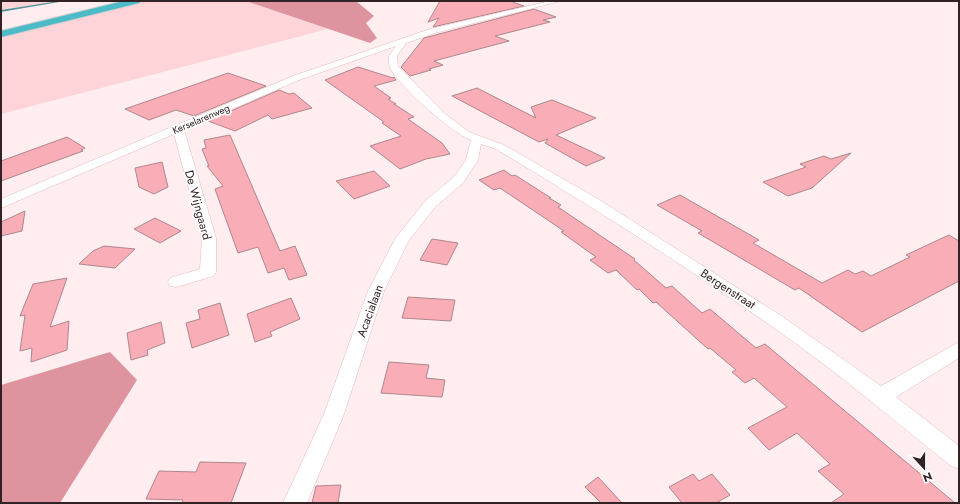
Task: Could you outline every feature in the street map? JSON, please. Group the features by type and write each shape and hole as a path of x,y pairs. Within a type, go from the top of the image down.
{"highway":[{"path":"78,5 97,1"},
{"path":"16,20 108,1"},
{"path":"1,27 126,1"},
{"path":"1,34 136,1"}],"street":[{"path":"480,140 465,134 440,116 394,67 393,56 403,41 466,22 558,1"},
{"name":"Kerselarenweg","path":"1,204 296,78 403,41"},
{"name":"De Wijngaard","path":"176,282 208,272 209,238 178,129"},
{"name":"Bergenstraat","path":"480,140 500,147 593,202 777,321 880,396 959,459"},
{"name":"Acacialaan","path":"295,503 334,414 376,291 402,239 431,203 459,180 472,160 480,140"},
{"path":"880,396 959,349"}],"shaded area":[{"path":"1,1 60,1 1,10"},
{"path":"144,1 246,1 328,29 1,114 1,36"},
{"path":"246,1 356,1 374,16 366,23 377,38 370,43"},
{"path":"110,352 137,380 60,503 1,503 1,385"}],"building":[{"path":"440,1 510,1 524,6 433,27 439,18 428,22"},
{"path":"534,9 556,17 543,20 550,22 495,36 509,41 434,61 443,65 429,69 431,70 410,76 401,67 424,38"},
{"path":"358,67 393,78 394,77 396,80 374,86 391,98 388,99 396,104 394,104 414,117 408,119 442,143 450,154 426,159 400,169 370,146 401,136 325,80"},
{"path":"228,73 266,86 194,116 176,110 149,120 125,109"},
{"path":"477,88 536,118 531,107 552,100 596,118 556,135 605,158 586,166 545,143 548,139 539,142 452,96"},
{"path":"279,90 289,94 294,93 312,108 272,119 268,115 235,131 208,121"},
{"path":"230,135 280,251 295,246 307,275 289,280 284,268 268,273 258,247 238,253 215,189 223,186 207,166 209,166 202,149 206,148 204,140"},
{"path":"67,137 85,148 81,150 83,151 1,181 1,161"},
{"path":"851,153 812,188 788,196 763,182 806,167 800,164 824,156 831,159"},
{"path":"162,162 168,187 154,194 139,187 135,168"},
{"path":"504,170 512,176 515,175 561,205 558,207 635,259 634,260 666,288 672,286 702,313 710,309 756,348 765,344 955,503 831,503 844,494 818,471 830,464 797,433 769,450 748,428 787,407 754,378 745,383 732,372 736,370 710,348 708,349 656,302 653,303 639,289 637,290 616,270 608,273 590,260 596,257 561,232 564,231 500,188 494,190 479,180"},
{"path":"374,171 390,186 354,199 336,181"},
{"path":"680,195 759,240 753,243 822,283 848,270 855,274 863,271 871,276 910,257 906,255 949,235 959,241 959,281 862,332 799,288 795,290 698,233 702,231 657,205"},
{"path":"25,211 22,231 1,236 1,222"},
{"path":"155,218 181,231 160,243 134,229"},
{"path":"432,239 458,243 447,265 420,260"},
{"path":"104,246 135,249 115,268 79,264 93,251"},
{"path":"67,278 50,327 69,321 67,350 31,362 32,348 20,351 25,315 20,316 33,284"},
{"path":"408,297 455,300 451,321 402,318"},
{"path":"291,298 300,319 270,332 272,336 255,342 247,314"},
{"path":"220,303 229,335 192,348 186,323 200,319 198,310"},
{"path":"161,322 165,343 147,350 148,355 131,360 127,333"},
{"path":"389,362 429,365 426,378 445,380 442,397 381,393"},
{"path":"200,462 246,463 231,503 182,503 183,500 146,499 159,471 196,472"},
{"path":"693,474 699,481 712,474 730,495 716,503 682,503 669,487"},
{"path":"598,477 622,503 601,503 585,487"},
{"path":"341,485 338,503 312,503 316,486"}],"waterway":[{"path":"1,11 64,1"}]}
